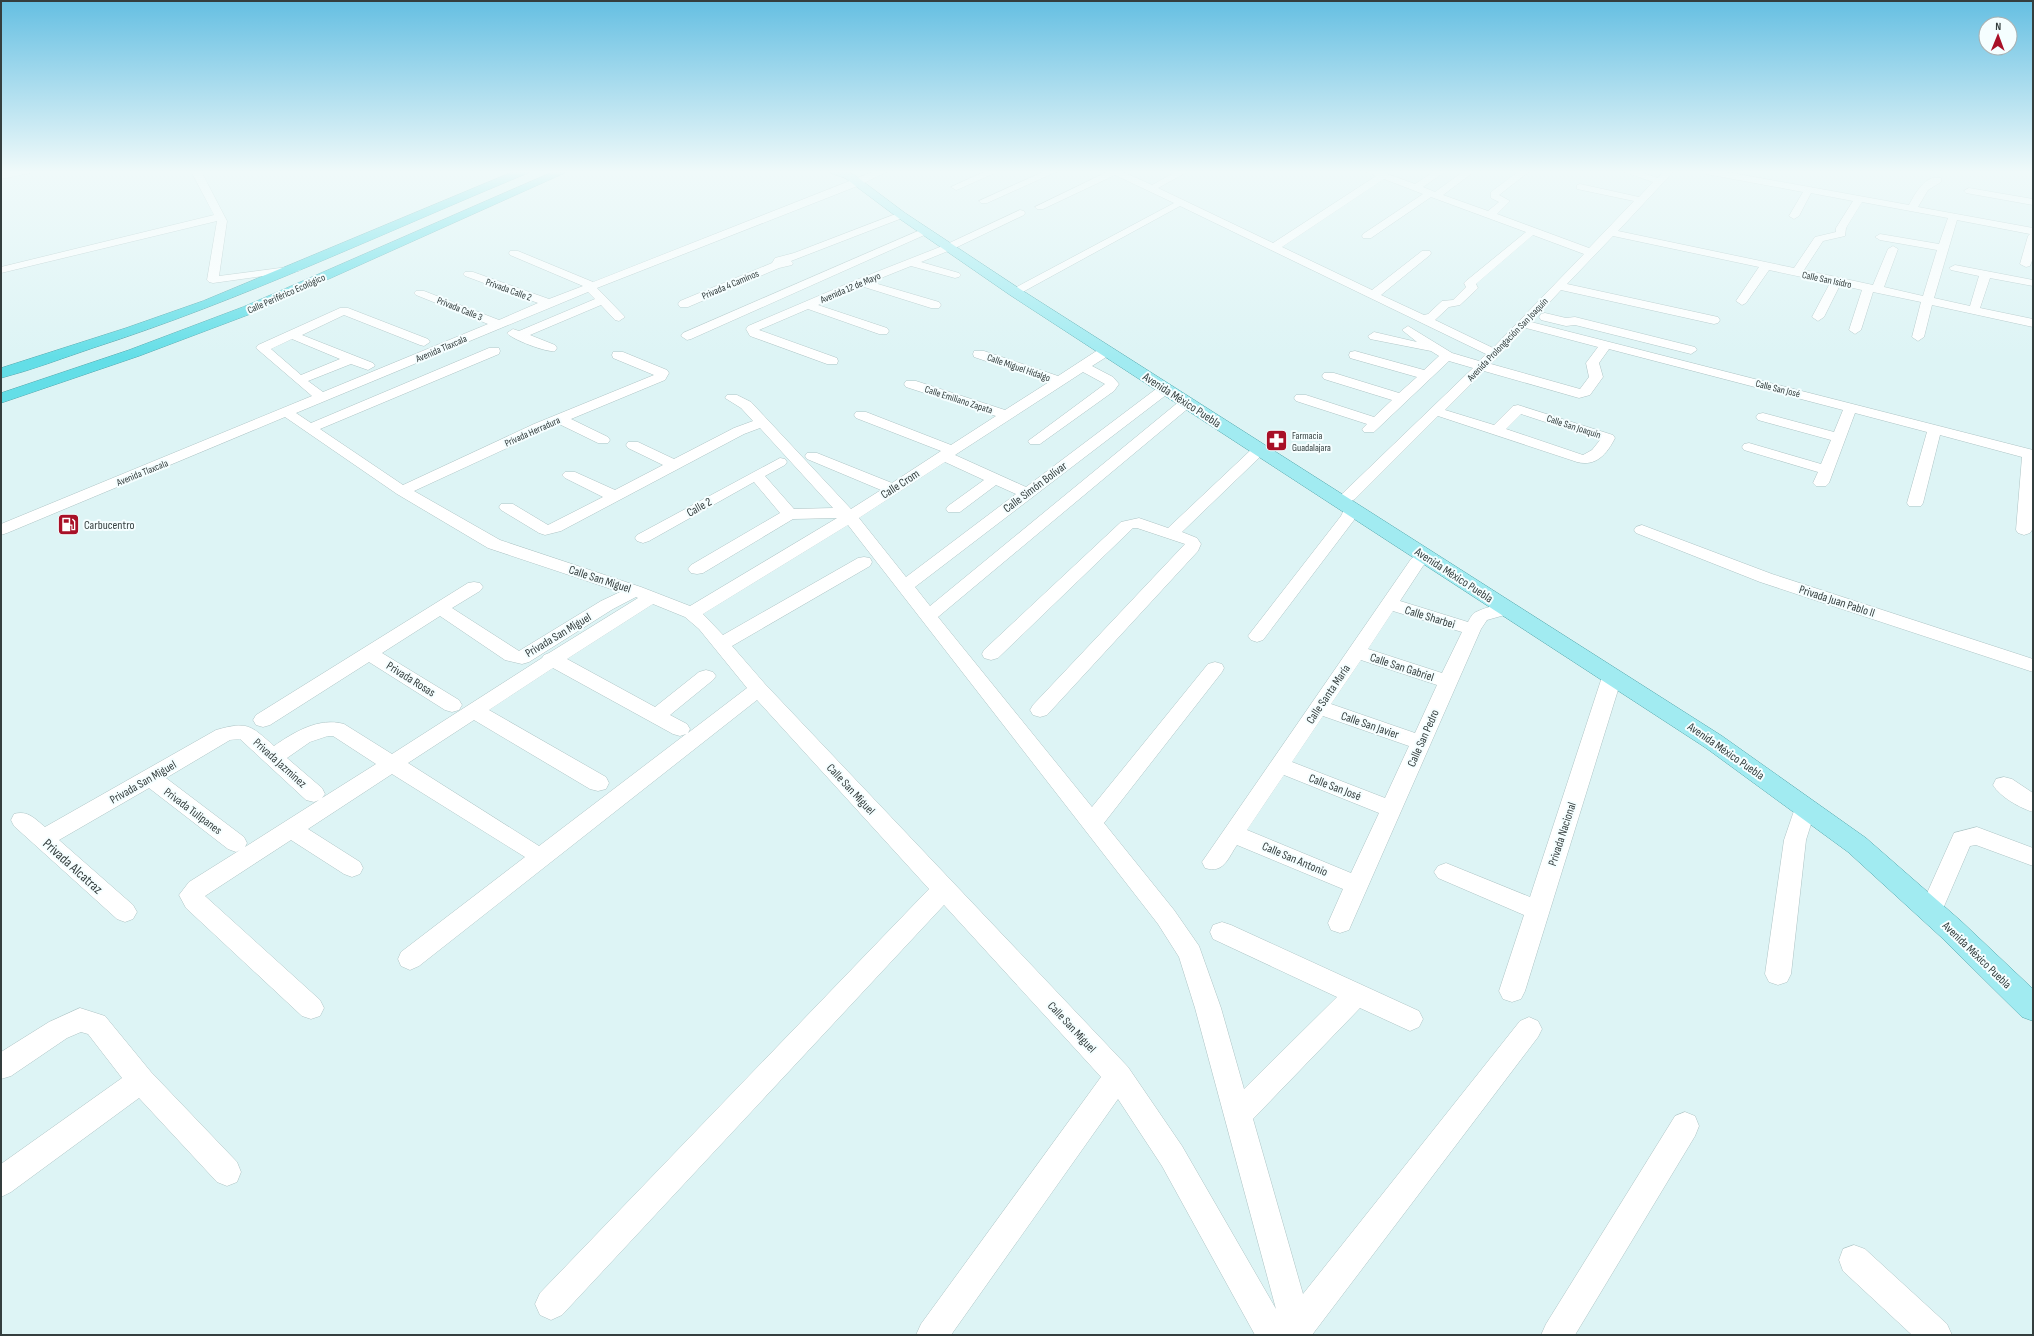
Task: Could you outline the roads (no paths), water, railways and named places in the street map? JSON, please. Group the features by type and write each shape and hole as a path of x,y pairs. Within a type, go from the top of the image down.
{"highway":[{"name":"Calle Periférico Ecológico","path":"1,374 118,336 207,304 378,233"},
{"name":"Calle Periférico Ecológico","path":"1,398 134,353 248,310 422,233"}],"main road":[{"name":"Avenida México Puebla","path":"929,233 1014,292 1714,742 1857,845 1931,911 2033,1008"}],"street":[{"path":"1,270 152,233"},
{"path":"220,233 213,280 295,269"},
{"name":"Avenida Tlaxcala","path":"1,530 286,412 317,394 391,373 502,327 549,304 594,292 725,233"},
{"name":"Privada 4 Caminos","path":"684,304 776,265 792,262 797,256 853,233"},
{"path":"687,336 920,233"},
{"name":"Avenida 12 de Mayo","path":"832,361 754,332 752,329 860,282 949,247 978,233"},
{"path":"1014,292 1124,233"},
{"path":"1243,233 1371,294 1414,325 1442,353"},
{"path":"1273,248 1295,233"},
{"path":"1367,236 1371,233"},
{"path":"1539,233 1592,253"},
{"name":"Avenida Prolongación San Joaquín","path":"1346,505 1349,496 1482,366 1522,323 1592,253 1609,233"},
{"name":"Calle San Isidro","path":"1616,233 2033,323"},
{"path":"1797,272 1819,239 1841,233"},
{"path":"1918,337 1947,233"},
{"path":"1396,341 1414,325 1432,317 1446,304 1456,303 1472,288 1470,283 1528,235"},
{"path":"2026,264 2033,236"},
{"path":"1880,237 1942,248"},
{"path":"1855,330 1872,289 1893,250"},
{"path":"514,253 594,292 619,317"},
{"path":"1371,294 1375,294 1426,253"},
{"path":"910,262 955,275"},
{"path":"1742,301 1766,266"},
{"path":"1955,268 2033,283"},
{"name":"Privada Calle 2","path":"469,274 549,304"},
{"path":"1976,306 1985,274"},
{"path":"1818,317 1836,281"},
{"path":"860,282 934,305"},
{"path":"1561,284 1714,320"},
{"path":"518,336 594,292"},
{"name":"Privada Calle 3","path":"420,293 502,327 518,336 551,348"},
{"path":"1570,320 1581,305 1597,293"},
{"path":"675,294 691,313"},
{"path":"807,305 883,331"},
{"path":"317,394 262,348 344,311 424,342"},
{"path":"1534,312 1691,350"},
{"path":"1668,344 1690,315"},
{"name":"Calle San José","path":"1522,323 2032,454"},
{"path":"1414,325 1494,353"},
{"path":"292,335 368,366"},
{"path":"1374,336 1442,353 1579,394 1585,392 1596,377 1592,363 1606,345"},
{"path":"310,428 494,351"},
{"name":"Calle Crom","path":"691,613 848,515 893,489 1106,351"},
{"path":"1301,398 1372,425 1426,375 1442,353"},
{"name":"Calle Miguel Hidalgo","path":"979,354 1058,381"},
{"name":"Privada Herradura","path":"402,491 565,417 660,376 662,373 618,355"},
{"path":"1355,355 1426,375"},
{"path":"299,380 351,359"},
{"path":"1035,441 1109,388 1112,384 1108,380 1082,366"},
{"path":"391,373 415,383"},
{"path":"1329,376 1401,398"},
{"name":"Calle Emiliano Zapata","path":"911,384 1006,415"},
{"name":"Calle Simón Bolívar","path":"905,586 1165,389"},
{"path":"732,398 746,404 848,515 1166,917 1190,953 1239,1114 1289,1332"},
{"path":"928,616 1186,403"},
{"path":"550,406 603,440"},
{"path":"1749,447 1823,476 1851,407"},
{"name":"Calle San Joaquín","path":"1436,411 1497,431 1588,460 1593,458 1608,438 1518,409 1497,431"},
{"name":"Calle San Miguel","path":"286,412 402,491 494,544 644,594 691,613 705,625 758,689 1118,1076 1289,1332"},
{"path":"861,415 947,453 994,479 1026,494"},
{"path":"1763,417 1839,438"},
{"path":"507,507 545,530 549,529 616,497 739,431 762,423"},
{"path":"1915,503 1935,429"},
{"path":"633,444 675,465"},
{"path":"1171,534 1259,450"},
{"path":"2024,530 2032,454"},
{"path":"812,456 893,489"},
{"name":"Calle 2","path":"643,538 780,462"},
{"path":"570,475 616,497"},
{"path":"756,475 790,514"},
{"path":"954,509 994,479"},
{"path":"1257,636 1348,517 1346,505"},
{"path":"697,569 790,514 848,515"},
{"path":"991,654 1127,525 1132,523 1139,524 1191,541 1193,544 1192,547 1040,710"},
{"name":"Privada Juan Pablo II","path":"1642,530 1766,578 2033,666"},
{"name":"Calle Santa María","path":"1213,862 1417,563 1425,556"},
{"path":"720,644 864,562"},
{"path":"263,720 370,654 474,587"},
{"path":"311,1008 194,901 191,895 197,889 292,830 551,660 644,594"},
{"name":"Privada San Miguel","path":"441,609 512,656 522,658 534,652 607,605 644,594"},
{"name":"Calle Sharbei","path":"1389,604 1472,629"},
{"name":"Calle San Pedro","path":"1340,923 1472,629 1481,616 1506,608"},
{"name":"Calle San Gabriel","path":"1356,652 1448,682"},
{"name":"Privada Rosas","path":"370,654 452,704"},
{"path":"551,660 657,715 680,729"},
{"path":"1092,823 1215,668"},
{"path":"657,715 706,676"},
{"name":"Privada Nacional","path":"1512,991 1612,677"},
{"path":"410,959 758,689"},
{"name":"Calle San Javier","path":"1318,707 1421,742"},
{"path":"473,710 598,783"},
{"path":"273,757 314,732 327,728 337,729 530,850"},
{"name":"Privada San Miguel","path":"43,839 223,736 234,732 245,732"},
{"name":"Privada Jazminez","path":"245,732 314,794"},
{"name":"Calle San José","path":"1279,765 1391,809"},
{"name":"Privada Tulipanes","path":"151,778 236,843"},
{"path":"2004,785 2033,804"},
{"path":"1778,974 1795,840 1805,808"},
{"name":"Privada Alcatraz","path":"22,820 125,912"},
{"path":"292,830 352,868"},
{"name":"Calle San Antonio","path":"1232,833 1357,885"},
{"path":"1931,911 1962,839 1977,836 2033,857"},
{"path":"1446,872 1537,910"},
{"path":"551,1304 944,889"},
{"path":"1222,932 1410,1019"},
{"path":"1239,1114 1357,994"},
{"path":"1,1067 58,1030 80,1020 96,1024 141,1081 227,1172"},
{"path":"1289,1332 1529,1029"},
{"path":"932,1335 1118,1076"},
{"path":"1,1182 141,1081"},
{"path":"1557,1335 1685,1126"},
{"path":"1854,1260 1936,1335"}],"place":[{"name":"Farmacia Guadalajara","path":"1276,441"},
{"name":"Carbucentro","path":"68,525"}]}
